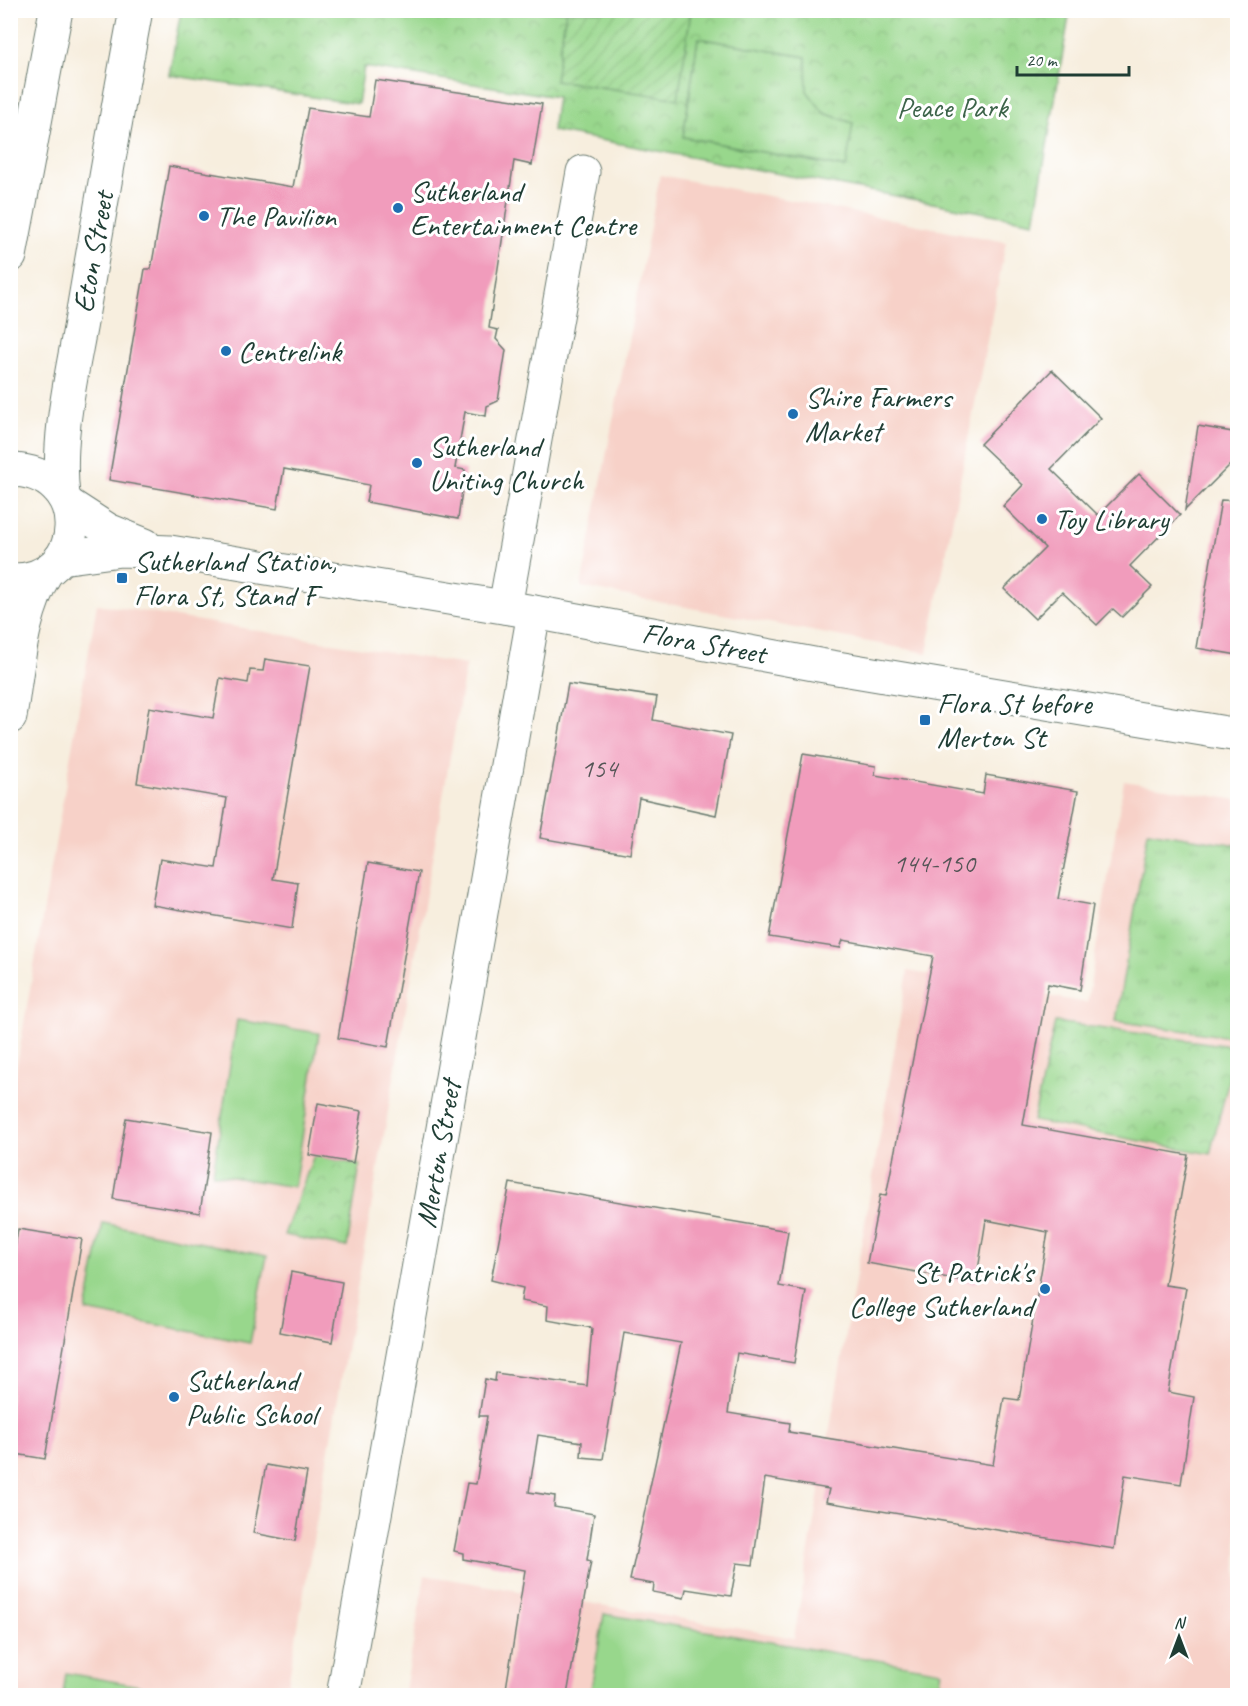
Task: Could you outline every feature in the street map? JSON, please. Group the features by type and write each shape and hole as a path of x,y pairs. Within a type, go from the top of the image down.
{"street":[{"path":"10,256 56,10"},
{"name":"Eton Street","path":"54,565 66,550 72,532 61,464 67,404 136,10"},
{"name":"Merton Street","path":"343,1695 519,610 583,172"},
{"name":"Flora Street","path":"10,470 30,471 49,480 66,500 108,531 170,552"},
{"name":"Flora Street","path":"10,580 25,580 36,577 54,565 121,550 170,552 1238,735"},
{"path":"10,717 27,616 36,589 54,565"}],"shaded area":[{"name":"Shire Farmers Market","path":"660,175 1006,242 927,653 581,587"},
{"name":"Sutherland Public School","path":"97,604 466,665 286,1695 11,1696 11,1098"},
{"name":"St Patrick's College Sutherland","path":"1124,781 1237,800 1237,1695 404,1696 425,1575 794,1638 908,971 1087,1003"}],"green space":[{"name":"Peace Park","path":"181,11 1070,11 1034,222 552,131 557,97 364,67 358,104 169,75","holes":["698,38 806,57 807,91 824,113 853,123 846,168 683,137"]},
{"path":"566,11 691,11 678,99 555,80"},
{"path":"698,38 806,57 824,113 853,123 847,168 683,137"},
{"path":"1148,831 1237,845 1237,1038 1116,1021"},
{"path":"237,1020 319,1033 294,1187 213,1174"},
{"path":"1055,1022 1237,1047 1210,1154 1033,1121"},
{"path":"314,1155 360,1165 347,1247 284,1235"},
{"path":"103,1223 267,1256 250,1343 86,1311"},
{"path":"604,1614 942,1671 938,1695 590,1695"},
{"path":"66,1673 140,1686 138,1695 63,1694"}],"building":[{"path":"375,80 542,104 532,165 514,161 489,328 498,330 496,339 506,350 498,401 487,406 486,416 465,412 455,468 465,470 458,519 366,502 369,485 284,469 277,509 109,480 145,269 151,269 169,166 293,187 308,108 369,117"},
{"path":"1052,370 1101,418 1051,469 1098,515 1139,474 1180,515 1130,566 1152,587 1122,617 1113,609 1097,625 1062,592 1035,619 1004,589 1045,548 1003,506 1023,485 980,444"},
{"path":"1198,426 1238,433 1238,457 1185,510"},
{"path":"1221,500 1238,501 1238,655 1196,648"},
{"path":"265,659 310,666 273,879 298,883 292,929 152,905 160,859 216,868 227,798 137,783 149,707 213,718 220,678 248,683 250,670 263,671"},
{"path":"568,684 657,697 653,720 731,735 716,815 639,798 630,854 540,838"},
{"path":"803,754 876,766 875,775 983,794 986,775 1078,791 1058,899 1093,905 1080,990 1048,984 1023,1125 1188,1155 1165,1285 1186,1288 1168,1392 1194,1397 1181,1484 1125,1475 1114,1549 826,1502 829,1489 765,1478 753,1565 737,1563 731,1596 686,1589 684,1598 653,1592 654,1584 630,1580 681,1343 624,1333 603,1459 581,1457 582,1442 538,1435 529,1492 555,1496 554,1507 594,1514 587,1560 591,1561 567,1695 505,1695 525,1570 463,1559 463,1553 454,1551 467,1483 476,1484 487,1416 479,1416 485,1379 495,1381 496,1373 587,1386 592,1328 547,1320 548,1306 521,1301 523,1288 491,1280 510,1183 788,1231 779,1286 806,1291 794,1363 737,1353 728,1413 790,1423 789,1432 993,1465 1004,1398 1019,1400 1048,1232 986,1220 976,1283 867,1263 880,1195 886,1196 933,956 843,940 840,948 769,937"},
{"path":"368,863 419,872 388,1047 338,1038"},
{"path":"318,1103 362,1111 353,1163 309,1155"},
{"path":"126,1118 212,1132 200,1213 113,1199"},
{"path":"18,1229 82,1239 45,1459 10,1453 10,1248 15,1249"},
{"path":"291,1272 342,1282 332,1342 280,1332"},
{"path":"266,1465 307,1472 295,1541 253,1533"}],"place":[{"name":"Sutherland Entertainment Centre","path":"398,208"},
{"name":"The Pavilion","path":"204,216"},
{"name":"Centrelink","path":"226,351"},
{"name":"Shire Farmers Market","path":"793,414"},
{"name":"Sutherland Uniting Church","path":"417,463"},
{"name":"Toy Library","path":"1042,519"},
{"name":"Sutherland Station, Flora St, Stand F","path":"122,578"},
{"name":"Flora St before Merton St","path":"925,720"},
{"name":"St Patrick's College Sutherland","path":"1045,1289"},
{"name":"Sutherland Public School","path":"174,1397"}]}
